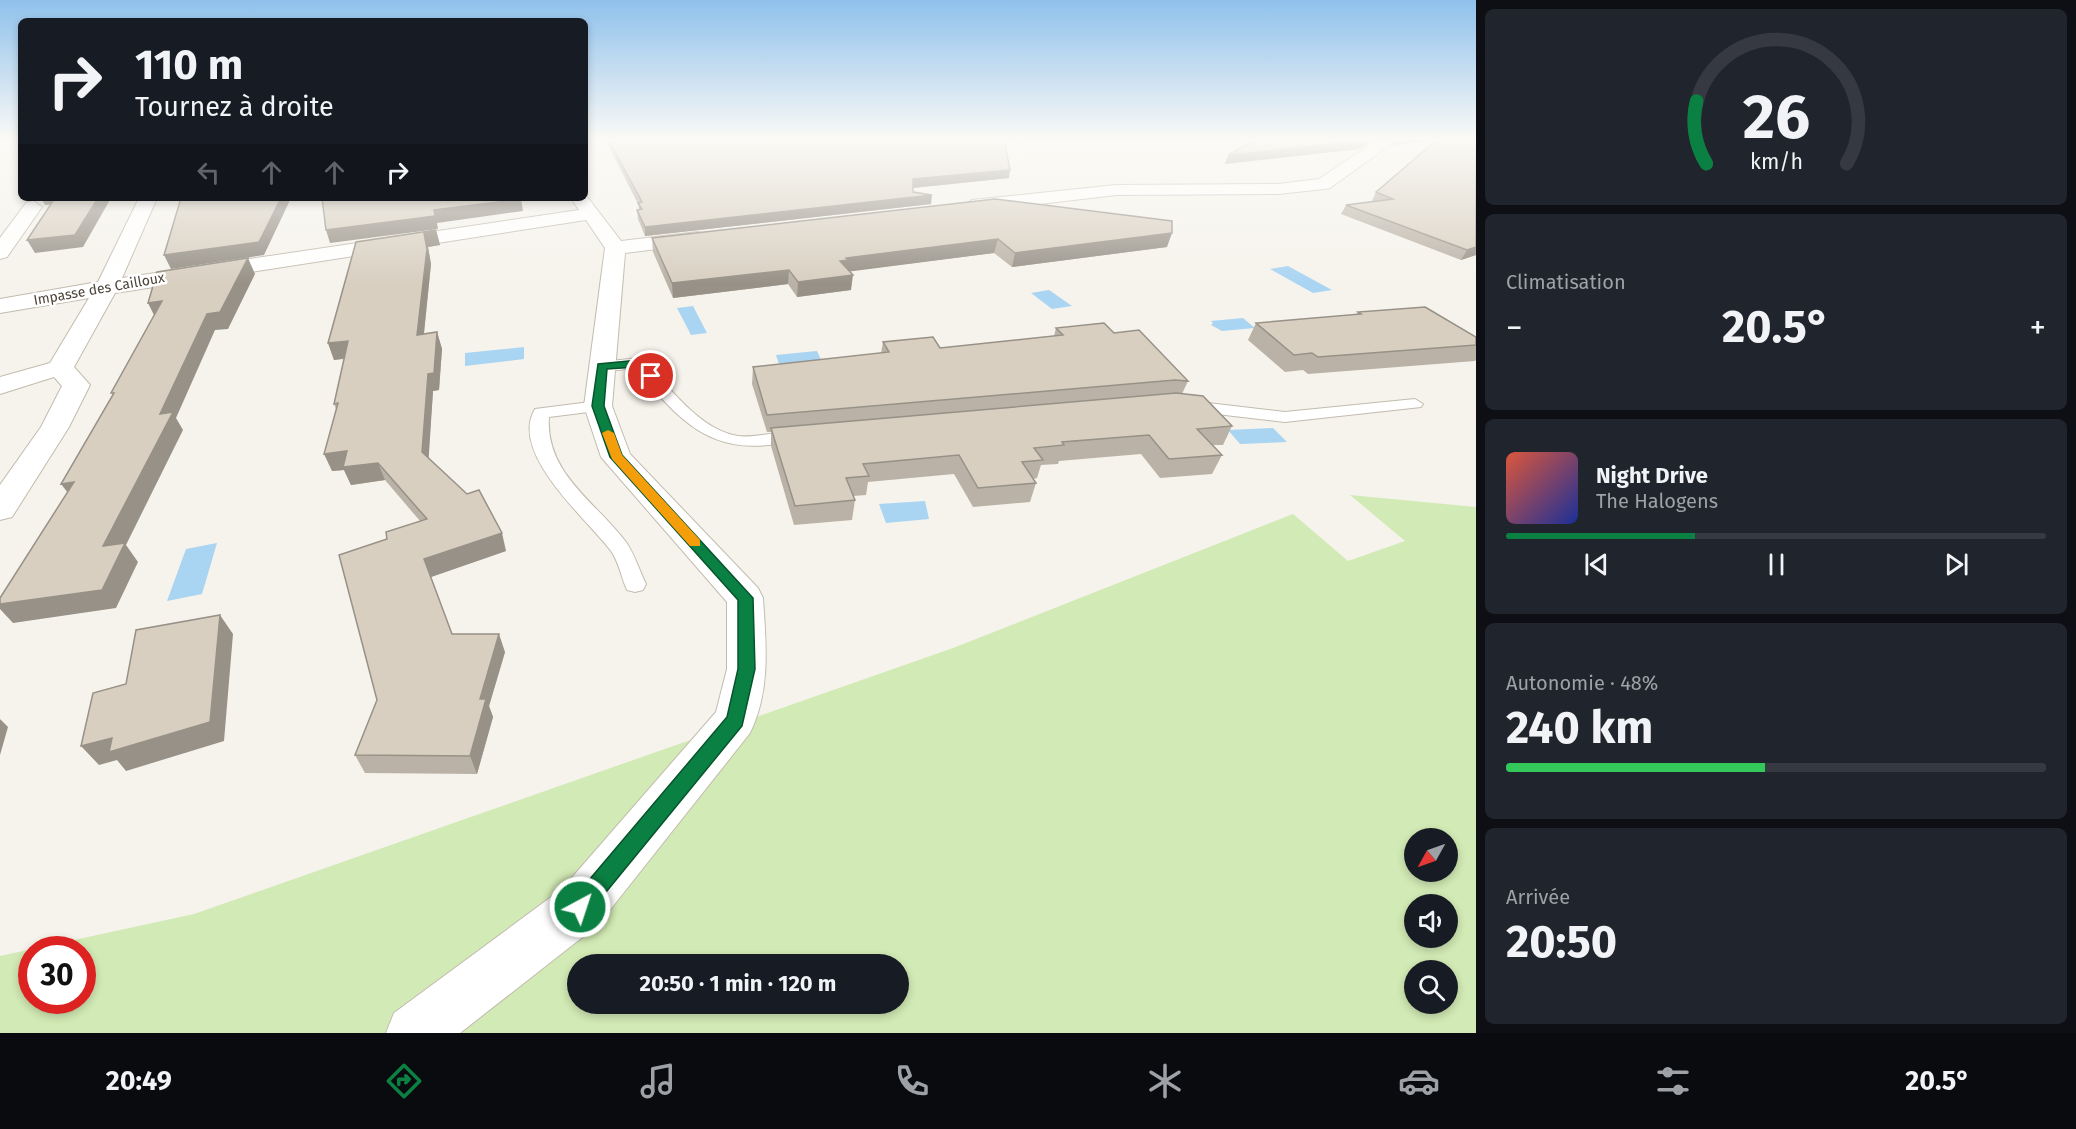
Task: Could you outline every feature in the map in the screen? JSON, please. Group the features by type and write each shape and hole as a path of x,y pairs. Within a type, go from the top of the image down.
{"street":[{"path":"948,209 1116,189 1294,187"},
{"path":"0,386 28,376 60,369 106,289 147,201"},
{"path":"414,1033 580,907 735,720 747,669 745,598 616,457 598,406 615,248 585,206"},
{"name":"Impasse des Cailloux","path":"0,306 585,206"},
{"path":"0,254 33,207"},
{"path":"615,248 711,237"},
{"path":"0,509 55,427 76,385 60,369"}],"lane":[{"path":"601,367 639,363 664,390 712,434 738,442 819,434"},
{"path":"1168,404 1285,417 1415,405"},
{"path":"598,406 541,413 538,428 551,468 621,550 635,584"}],"green space":[{"path":"1350,495 1476,507 1476,1033 0,1033 0,956 18,952 18,1014 96,1014 96,936 92,936 194,914 953,648 1293,514 1348,561 1405,541"}],"water":[{"path":"1288,266 1332,290 1313,293 1270,269"},
{"path":"1049,290 1072,306 1052,309 1031,293"},
{"path":"693,306 707,333 691,335 677,308"},
{"path":"1243,318 1255,328 1222,331 1211,325 1213,323 1211,321"},
{"path":"524,347 524,359 465,366 465,353"},
{"path":"817,351 822,362 780,367 776,355"},
{"path":"1273,428 1287,442 1240,444 1228,430"},
{"path":"925,501 929,519 886,523 879,504"},
{"path":"217,543 202,594 167,601 186,549"}],"building":[{"path":"634,187 913,187 913,192 932,195 645,227 637,210 642,209 638,203 642,202"},
{"path":"1382,187 1476,187 1476,247 1467,250 1346,205 1393,199 1376,192"},
{"path":"995,199 1172,221 1172,233 1015,253 998,239 846,258 848,260 840,261 853,275 798,282 789,270 672,283 652,238"},
{"path":"53,201 96,201 75,235 27,240"},
{"path":"180,201 280,201 259,242 164,255"},
{"path":"322,201 505,201 434,210 435,216 326,230"},
{"path":"436,230 424,233 427,249 417,335 437,332 434,373 428,374 422,452 467,494 479,490 502,533 424,559 452,634 499,634 480,699 486,699 470,756 355,755 377,700 339,555 387,539 386,532 427,519 378,463 343,467 347,451 324,454 338,403 334,404 348,341 328,343 356,242"},
{"path":"248,258 220,312 207,314 160,414 173,412 103,546 125,543 102,590 0,604 0,598 74,482 61,484 114,393 111,393 162,301 148,303 157,272"},
{"path":"1425,307 1476,337 1476,345 1318,357 1312,353 1294,355 1256,323 1361,314 1358,312"},
{"path":"1104,323 1114,333 1139,330 1188,381 1175,380 767,415 753,367 889,352 883,342 933,337 940,348 1063,335 1056,328"},
{"path":"1176,393 1203,396 1232,426 1197,429 1222,455 1169,459 1149,435 1062,442 1064,445 1034,448 1043,460 1022,462 1036,483 978,488 959,455 863,464 869,476 846,478 855,500 795,506 771,428"},
{"path":"220,615 210,722 109,752 112,738 81,746 93,693 126,684 136,630"}],"slow traffic":[{"path":"608,433 616,457 695,543"}],"route":[{"path":"580,907 735,720 747,669 745,598 616,457 598,406 601,367 639,363 651,376"}]}
